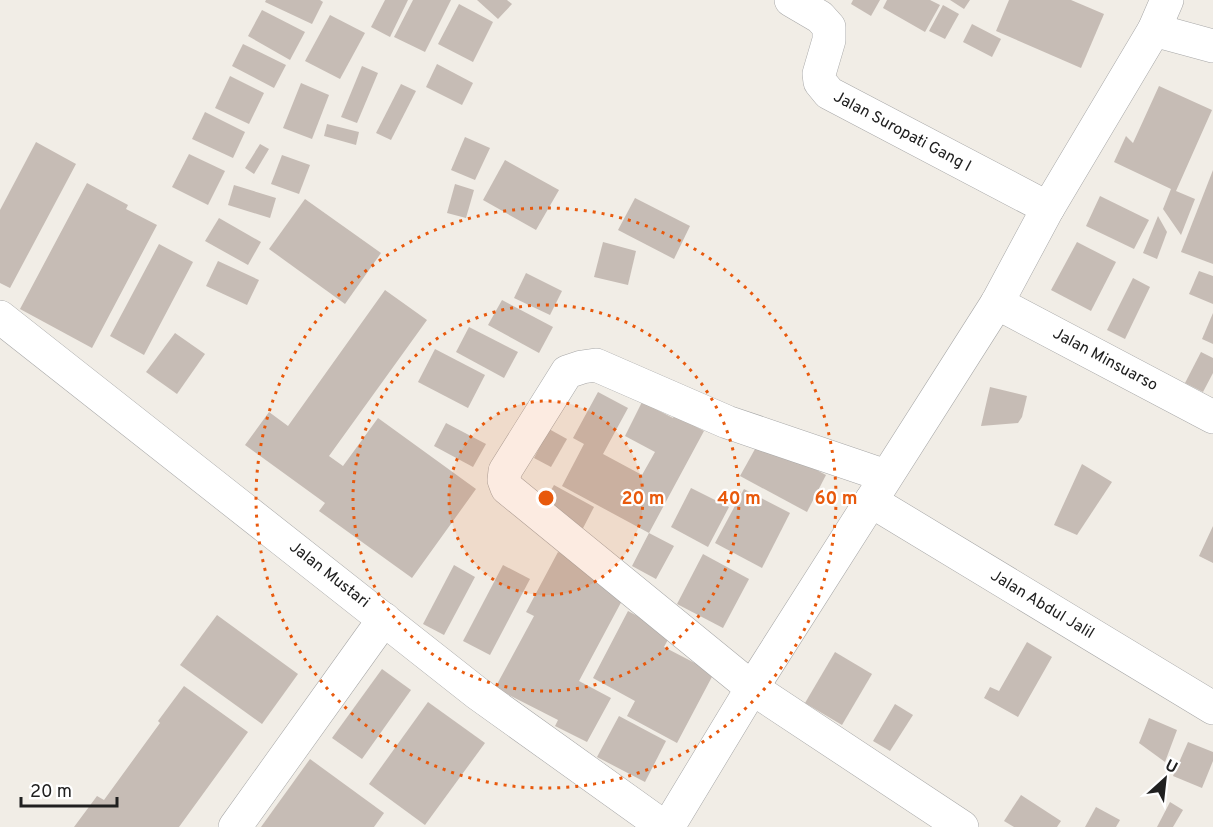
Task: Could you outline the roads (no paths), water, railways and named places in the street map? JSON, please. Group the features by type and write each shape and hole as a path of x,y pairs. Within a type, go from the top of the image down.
{"street":[{"name":"Jalan Suropati Gang I","path":"791,0 820,17 829,27 829,40 819,74 820,82 829,93 1048,208"},
{"path":"666,827 997,303 1048,208 1155,30 1167,0"},
{"path":"1155,30 1213,46"},
{"name":"Jalan Minsuarso","path":"997,303 1213,417"},
{"name":"Jalan Mustari","path":"0,317 486,700 666,827"},
{"name":"Jalan Abdul Jalil","path":"962,827 752,688 507,488 504,480 505,471 567,372 596,365 879,489 1213,708"},
{"path":"235,827 384,619"}]}
